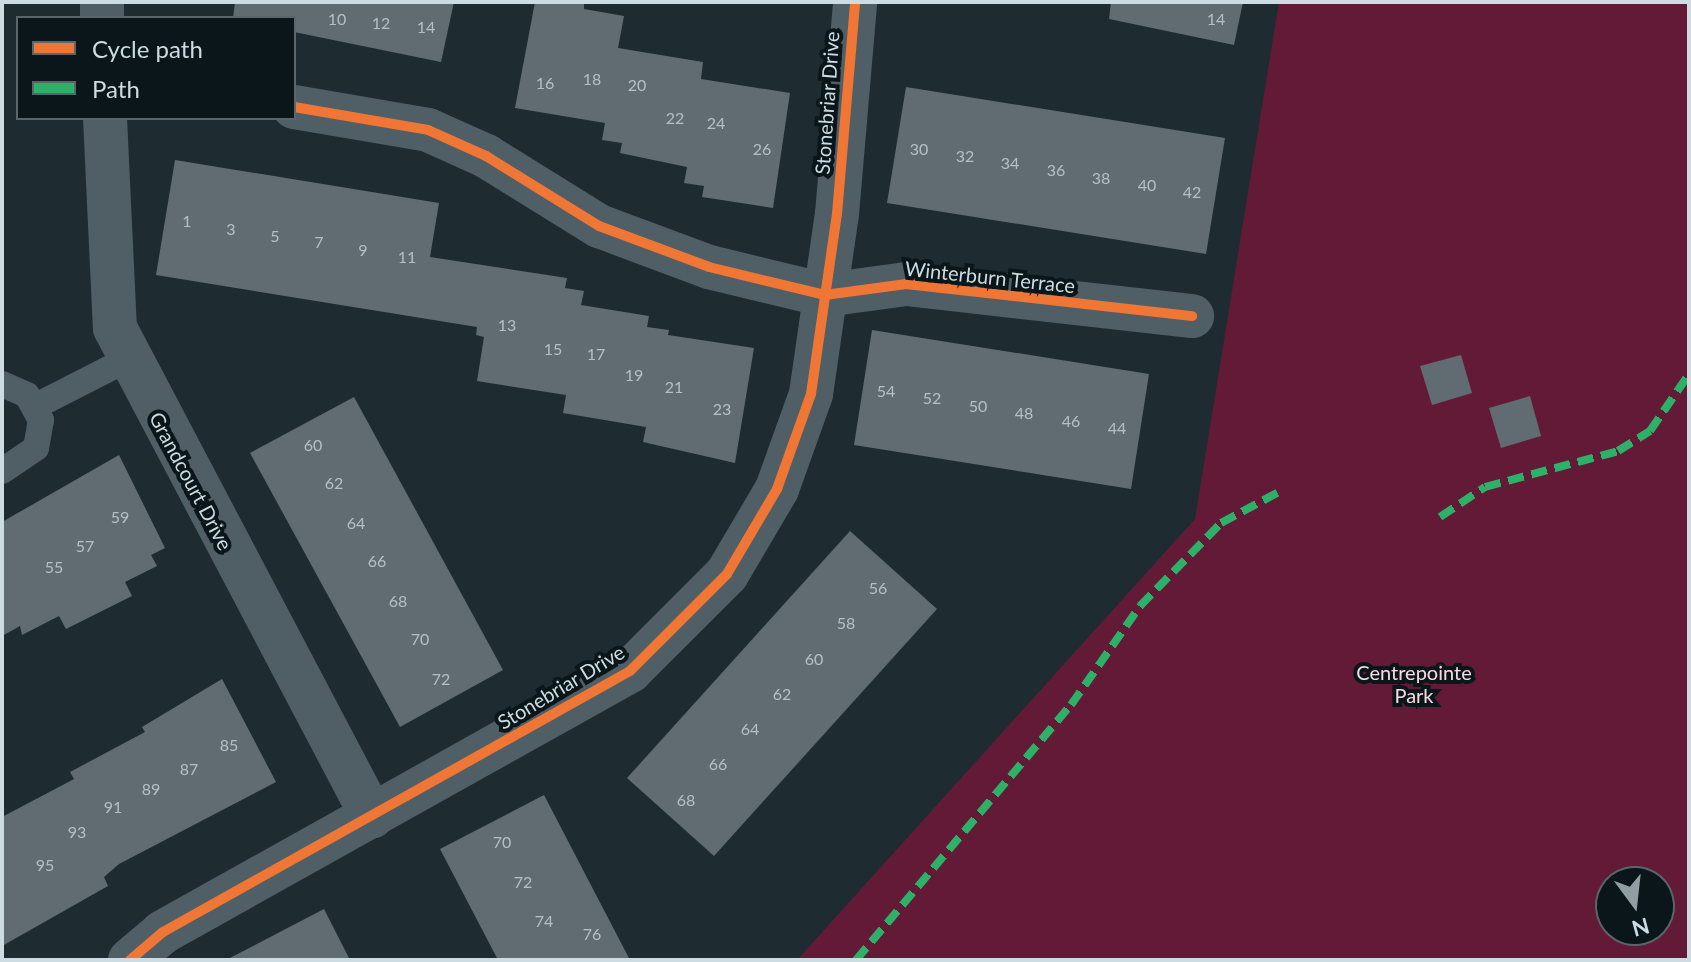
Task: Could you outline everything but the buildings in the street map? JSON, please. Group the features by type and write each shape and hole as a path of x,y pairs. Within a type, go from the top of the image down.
{"street":[{"name":"Stonebriar Drive","path":"130,960 163,932 630,671 727,574 777,489 811,394 825,295 855,2"},
{"name":"Winterburn Terrace","path":"296,107 428,130 486,156 599,226 709,267 825,295 906,284 1192,316"},
{"name":"Grandcourt Drive","path":"105,120 115,328 128,359 372,816"}],"lane":[{"path":"36,406 128,359"},
{"path":"2,384 36,406 41,420 36,448 2,471"}],"green space":[{"name":"Centrepointe Park","path":"1279,2 1689,2 1689,960 797,960 1195,519"}],"marked path":[{"path":"1440,517 1485,487 1618,451 1650,431 1689,374"},
{"path":"856,960 1071,705 1140,606 1221,523 1277,493"}],"cycle path":[{"path":"130,960 163,932 630,671 727,574 777,489 811,394 837,214 855,2"},
{"path":"296,107 428,130 486,156 599,226 709,267 825,295 906,284 1192,316"}]}
